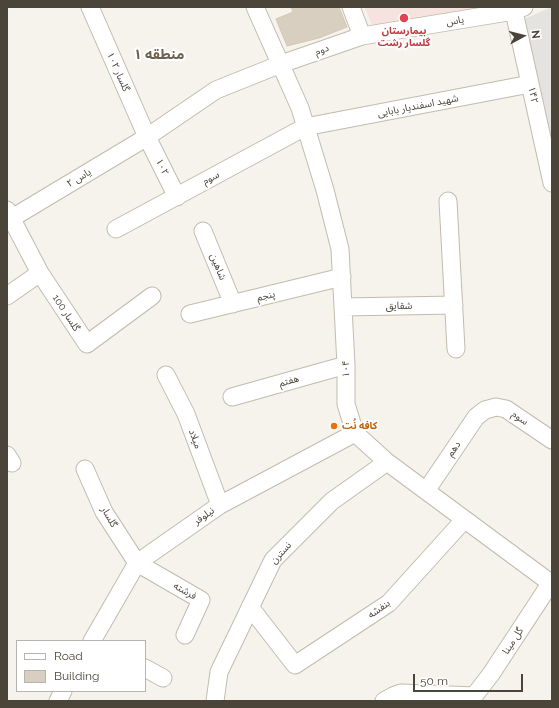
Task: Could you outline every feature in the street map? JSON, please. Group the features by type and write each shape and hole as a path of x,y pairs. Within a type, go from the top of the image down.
{"street":[{"name":"گلسار ۱۰۲","path":"90,7 147,137"},
{"name":"۱۰۴","path":"255,7 300,108 325,190 340,248 344,307 346,404 355,433"},
{"path":"351,7 362,36"},
{"name":"یاس","path":"362,36 517,8"},
{"name":"۱۴۲","path":"517,8 530,84 552,182"},
{"name":"دوم","path":"147,137 216,90 281,64 362,36"},
{"name":"شهید اسفندیار بابایی","path":"305,127 530,84"},
{"name":"سوم","path":"116,229 305,127"},
{"name":"۱۰۲","path":"147,137 177,197"},
{"name":"یاس ۲","path":"8,217 147,137"},
{"path":"448,201 456,349"},
{"name":"گلسار 100","path":"8,217 40,273 87,344 152,296"},
{"name":"شاهین","path":"203,231 233,304"},
{"path":"7,296 40,273"},
{"name":"پنجم","path":"190,314 342,278"},
{"name":"شقایق","path":"344,307 454,305"},
{"name":"هفتم","path":"232,397 346,365"},
{"name":"میلاد","path":"166,375 186,414 220,505"},
{"name":"سوم","path":"485,410 496,406 506,409 552,440"},
{"name":"دهم","path":"426,491 476,417 485,410"},
{"path":"355,433 387,462 551,583"},
{"name":"نیلوفر","path":"94,640 137,563 220,505 355,433"},
{"name":"نسترن","path":"215,701 219,672 273,560 332,501 387,462"},
{"name":"گلسار","path":"85,469 104,512 137,563"},
{"name":"بنفشه","path":"250,607 295,665 389,603 464,520"},
{"name":"فرشته","path":"137,563 201,600 185,635"},
{"name":"گل مینا","path":"474,698 551,583"},
{"path":"146,669 163,678"},
{"path":"58,701 62,692"},
{"path":"384,701 401,693 474,698"}],"shaded area":[{"name":"بیمارستان گلسار رشت","path":"364,7 502,7 374,29"},
{"path":"552,7 552,141 535,77 524,19"}],"building":[{"path":"291,7 339,7 347,27 319,38 287,46 276,19 293,12"}],"place":[{"name":"بیمارستان گلسار رشت","path":"404,18"},
{"name":"کافه نُت","path":"334,426"}],"district":[{"name":"منطقه ۱","path":"159,55"}]}
